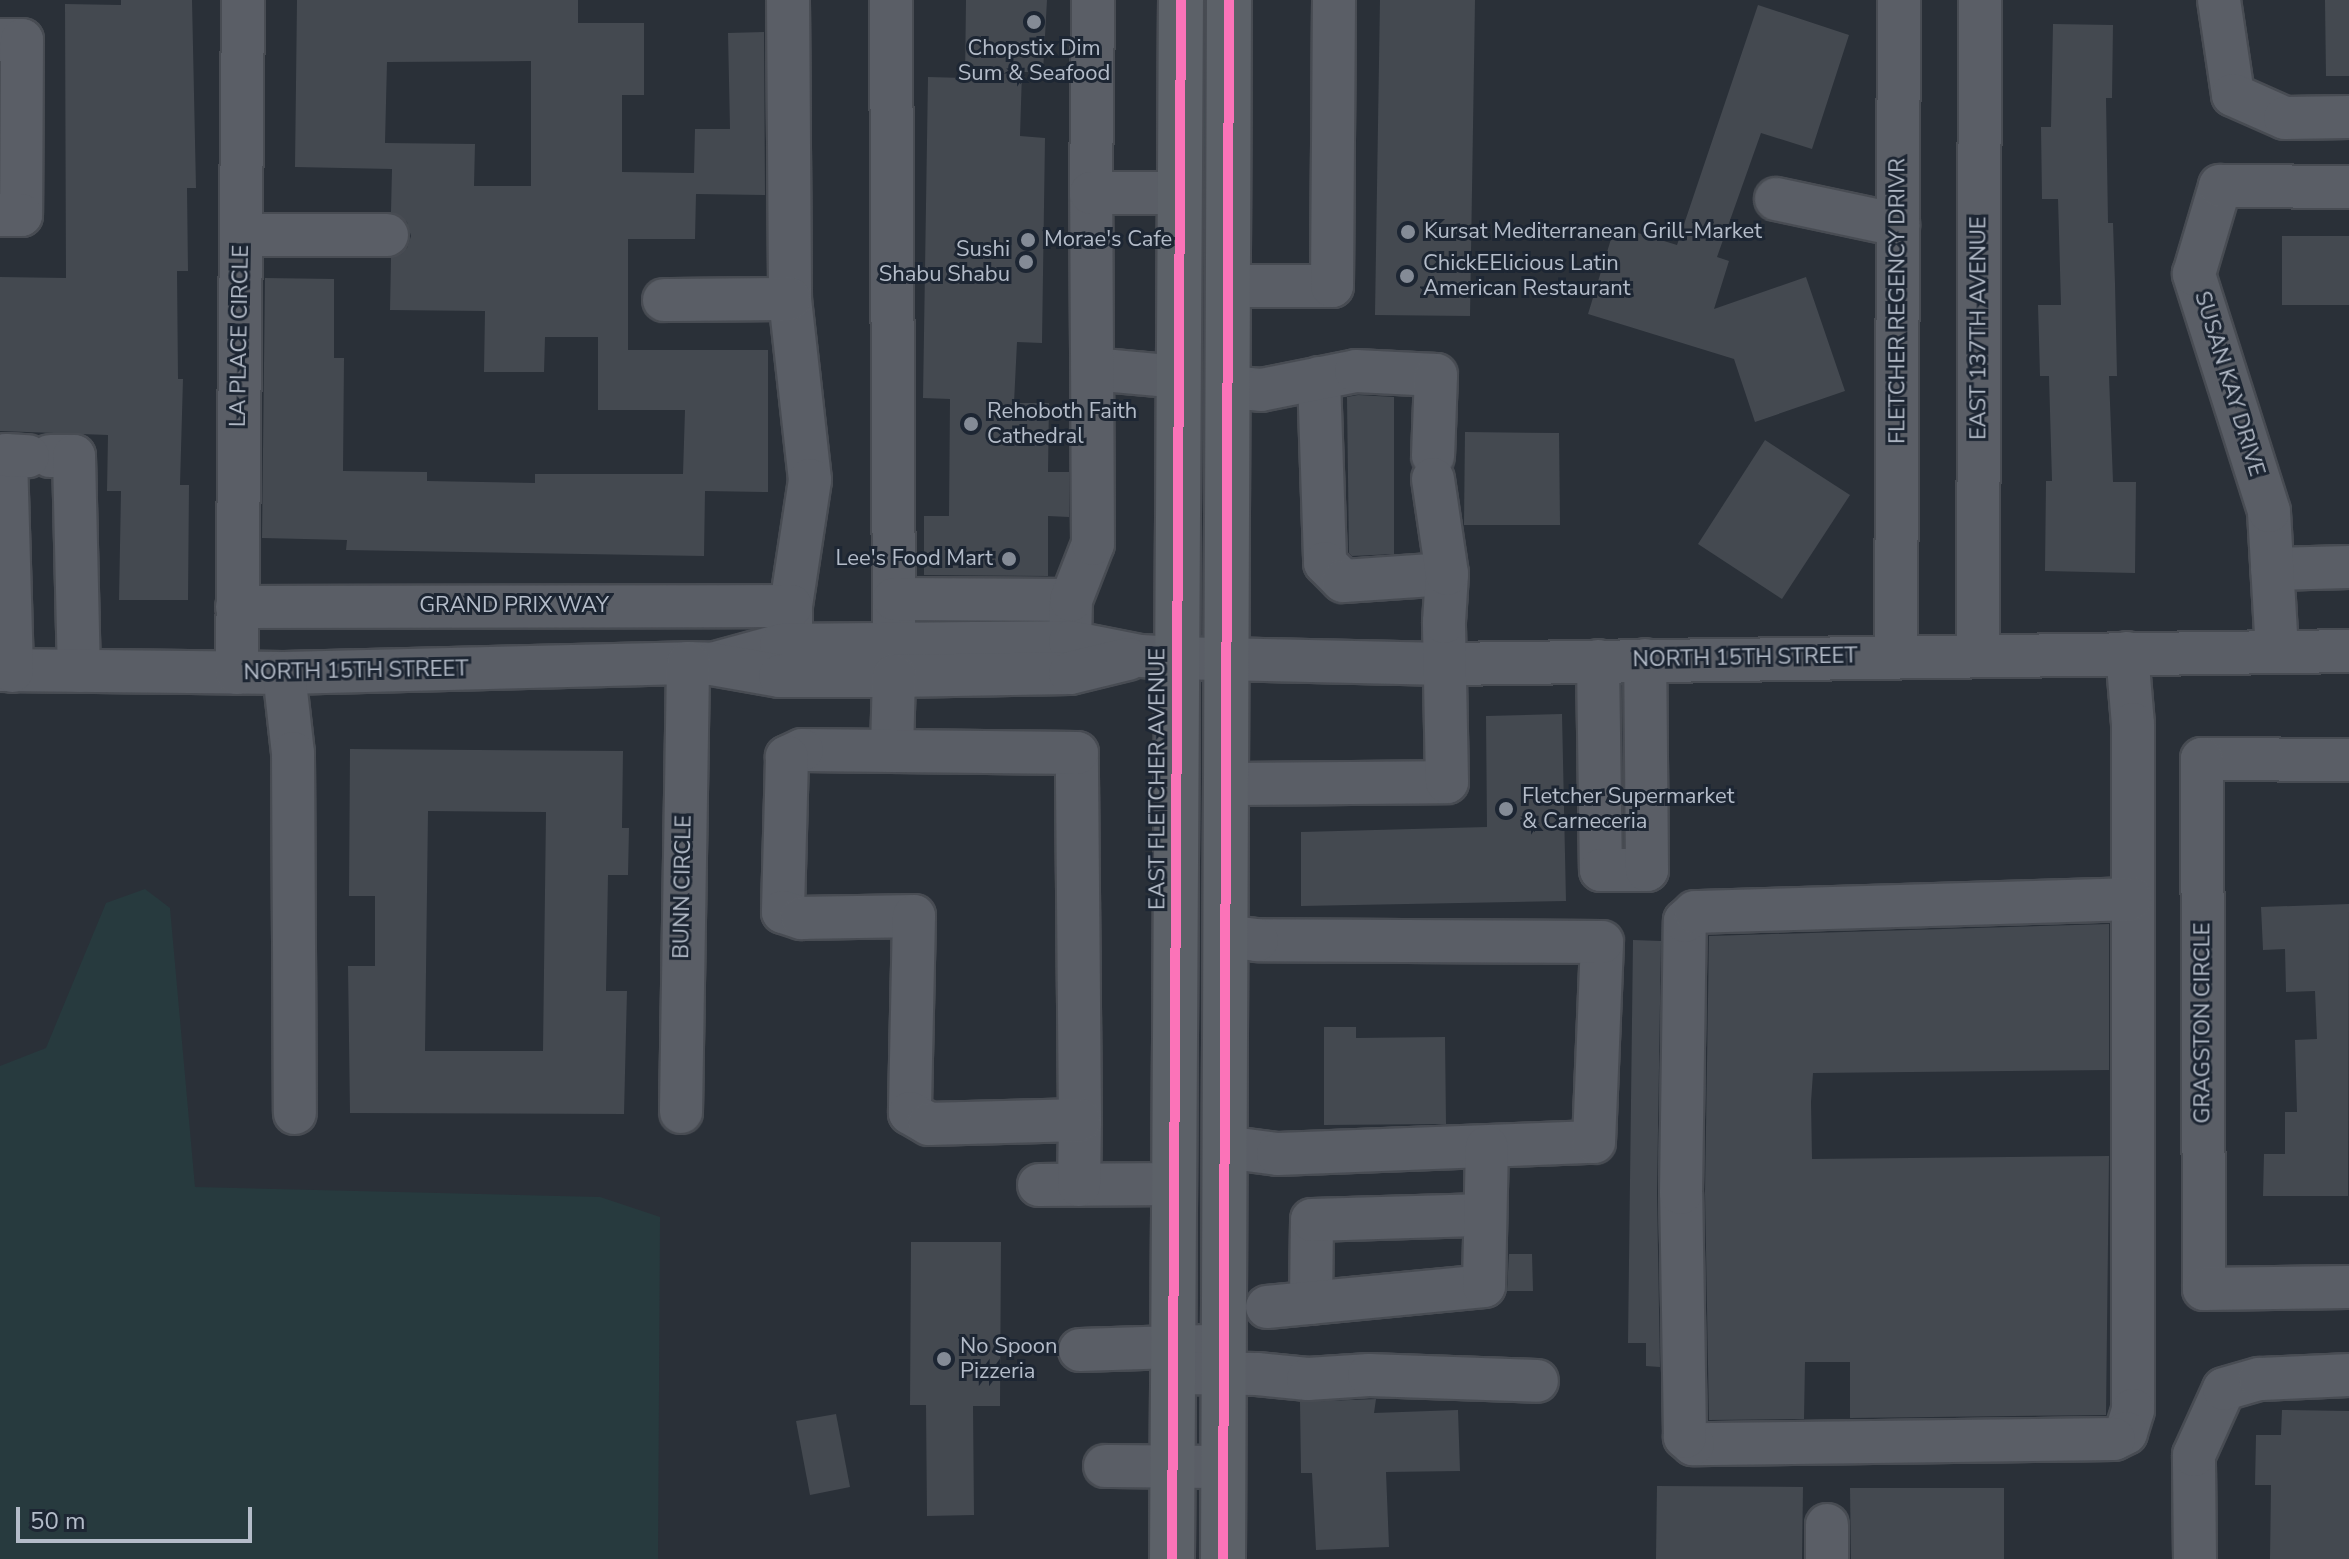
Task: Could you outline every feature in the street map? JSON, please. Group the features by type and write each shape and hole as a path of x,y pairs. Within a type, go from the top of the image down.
{"main road":[{"name":"EAST FLETCHER AVENUE","path":"1172,1559 1175,1184 1160,657 1178,377 1181,0"},
{"path":"1223,1559 1229,0"},
{"path":"1174,1342 1224,1343"},
{"path":"1172,1559 1181,1559"}],"street":[{"name":"LA PLACE CIRCLE","path":"237,673 243,0"},
{"path":"788,0 790,299 810,480 791,625"},
{"path":"891,0 892,751"},
{"path":"1070,642 1071,600 1093,544 1093,0"},
{"path":"1227,286 1332,286 1334,0"},
{"name":"FLETCHER REGENCY DRIVR","path":"1896,655 1899,0"},
{"name":"EAST 137TH AVENUE","path":"1978,655 1980,0"},
{"path":"2219,0 2233,95 2285,118 2349,117"},
{"path":"0,40 22,40 11,131 21,215 0,215"},
{"name":"SUSAN KAY DRIVE","path":"2277,651 2269,511 2194,274 2220,186 2349,187"},
{"path":"1091,193 1178,193"},
{"path":"1776,199 1898,225"},
{"path":"241,235 387,235"},
{"path":"664,300 790,299"},
{"path":"1092,369 1178,377"},
{"path":"1227,784 1447,782 1444,622 1447,574 1433,467 1436,375 1356,371 1261,390 1228,387"},
{"path":"1319,378 1325,563 1343,581 1447,574"},
{"path":"6,670 6,455 74,456 79,671"},
{"path":"2272,569 2349,567"},
{"path":"894,599 1071,600"},
{"name":"GRAND PRIX WAY","path":"237,607 791,625"},
{"name":"NORTH 15TH STREET","path":"700,663 791,625 894,660 1070,673 1160,657"},
{"name":"NORTH 15TH STREET","path":"6,670 284,673 700,663 780,676 894,660 1070,642 1160,657 1446,664 1896,655 2349,651"},
{"path":"2127,653 2133,724 2133,1410 2126,1433 2114,1439 1693,1444 1685,1437 1681,1239 1685,921 1695,912 2131,899"},
{"path":"1598,661 1601,870 1647,870 1645,660"},
{"name":"BUNN CIRCLE","path":"681,1112 700,663"},
{"path":"284,673 293,753 295,1113"},
{"path":"1079,1185 1080,1120 1077,753 802,750 787,757 783,912 802,918 914,916 910,1113 929,1124 1080,1120"},
{"name":"GRAGSTON CIRCLE","path":"2349,760 2202,759 2204,1289 2349,1287"},
{"path":"1224,1147 1278,1154 1594,1142 1602,942 1257,940 1226,936"},
{"path":"1267,1307 1484,1286 1487,1147"},
{"path":"1039,1185 1175,1184"},
{"path":"1311,1303 1312,1220 1485,1215"},
{"path":"1080,1350 1174,1342 1224,1343 1308,1379 1369,1375 1537,1381"},
{"path":"2195,1559 2194,1455 2224,1389 2260,1379 2349,1375"},
{"path":"1105,1466 1223,1467"}],"green space":[{"path":"145,889 170,908 195,1187 600,1197 660,1217 658,1559 0,1559 0,1066 46,1048 106,903"}],"building":[{"path":"121,0 192,0 196,188 187,188 188,271 177,271 178,379 183,379 180,485 189,485 188,600 119,600 121,491 107,491 108,435 0,431 0,277 66,278 65,4 121,5"},
{"path":"297,0 578,0 578,23 644,23 644,95 622,95 622,172 694,173 695,129 730,129 728,33 764,32 765,195 696,194 695,239 628,239 628,350 768,350 768,492 705,491 704,556 346,550 347,540 262,538 265,278 334,279 334,358 344,358 343,471 427,472 427,481 535,483 535,474 683,474 685,410 598,410 598,337 545,337 544,372 484,372 485,311 390,310 391,258 407,248 411,236 407,222 391,212 392,169 295,167","holes":["531,61 531,186 474,186 475,144 385,143 387,62"]},
{"path":"966,0 1047,0 1043,72 1022,72 1020,136 1045,138 1042,343 1017,342 1014,403 1049,403 1048,472 1069,472 1069,517 1048,516 1048,576 924,575 924,516 949,516 950,399 923,398 928,77 965,78"},
{"path":"1380,0 1475,0 1470,316 1375,315"},
{"path":"2325,0 2349,0 2349,76 2326,76"},
{"path":"1758,5 1849,35 1812,149 1761,133 1717,257 1729,261 1714,309 1806,277 1845,391 1755,422 1734,359 1588,314 1615,226 1677,245"},
{"path":"2053,24 2113,25 2112,98 2106,98 2108,223 2113,223 2117,376 2109,376 2113,482 2136,482 2135,573 2045,571 2046,481 2052,481 2049,376 2040,376 2038,305 2061,305 2058,199 2042,199 2041,127 2051,127"},
{"path":"2282,236 2349,236 2349,305 2282,305"},
{"path":"1347,397 1394,397 1394,554 1352,556 1349,553"},
{"path":"1465,432 1559,433 1560,525 1464,525"},
{"path":"1765,440 1850,495 1782,599 1698,544"},
{"path":"1562,714 1566,901 1301,906 1301,832 1487,827 1486,716"},
{"path":"350,749 623,751 622,828 629,828 628,875 608,875 606,991 627,991 624,1114 350,1113 348,966 375,966 375,896 349,896","holes":["428,811 546,812 543,1051 425,1051"]},
{"path":"2349,904 2348,1196 2263,1196 2264,1154 2285,1154 2285,1112 2297,1112 2295,1040 2317,1039 2315,991 2286,992 2285,949 2263,950 2261,907"},
{"path":"2109,924 2109,1070 1813,1073 1811,1102 1812,1159 2109,1156 2106,1415 1850,1418 1850,1362 1805,1362 1804,1419 1709,1420 1705,1193 1709,936"},
{"path":"1633,940 1661,941 1657,1193 1660,1367 1646,1366 1646,1343 1628,1343"},
{"path":"1324,1027 1356,1027 1356,1038 1445,1037 1446,1124 1324,1125"},
{"path":"911,1242 1001,1242 1000,1406 973,1406 974,1515 927,1516 926,1405 910,1405"},
{"path":"1509,1254 1532,1254 1533,1291 1507,1291"},
{"path":"1376,1399 1374,1413 1458,1410 1460,1471 1386,1472 1389,1547 1316,1550 1312,1473 1301,1473 1300,1402"},
{"path":"2282,1410 2349,1411 2349,1559 2270,1559 2271,1485 2255,1485 2256,1435 2281,1435"},
{"path":"836,1414 850,1487 810,1495 796,1421"},
{"path":"1657,1486 1803,1487 1802,1559 1656,1559"},
{"path":"1850,1488 2004,1488 2004,1559 1851,1559"}],"cycle path":[{"path":"1172,1559 1181,0"},
{"path":"1223,1559 1229,0"}],"place":[{"name":"Chopstix Dim Sum & Seafood","path":"1034,22"},
{"name":"Kursat Mediterranean Grill-Market","path":"1408,232"},
{"name":"Morae's Cafe","path":"1028,240"},
{"name":"Sushi Shabu Shabu","path":"1026,262"},
{"name":"ChickEElicious Latin American Restaurant","path":"1407,276"},
{"name":"Rehoboth Faith Cathedral","path":"971,424"},
{"name":"Lee's Food Mart","path":"1009,559"},
{"name":"Fletcher Supermarket & Carneceria","path":"1506,809"},
{"name":"No Spoon Pizzeria","path":"944,1359"}]}
